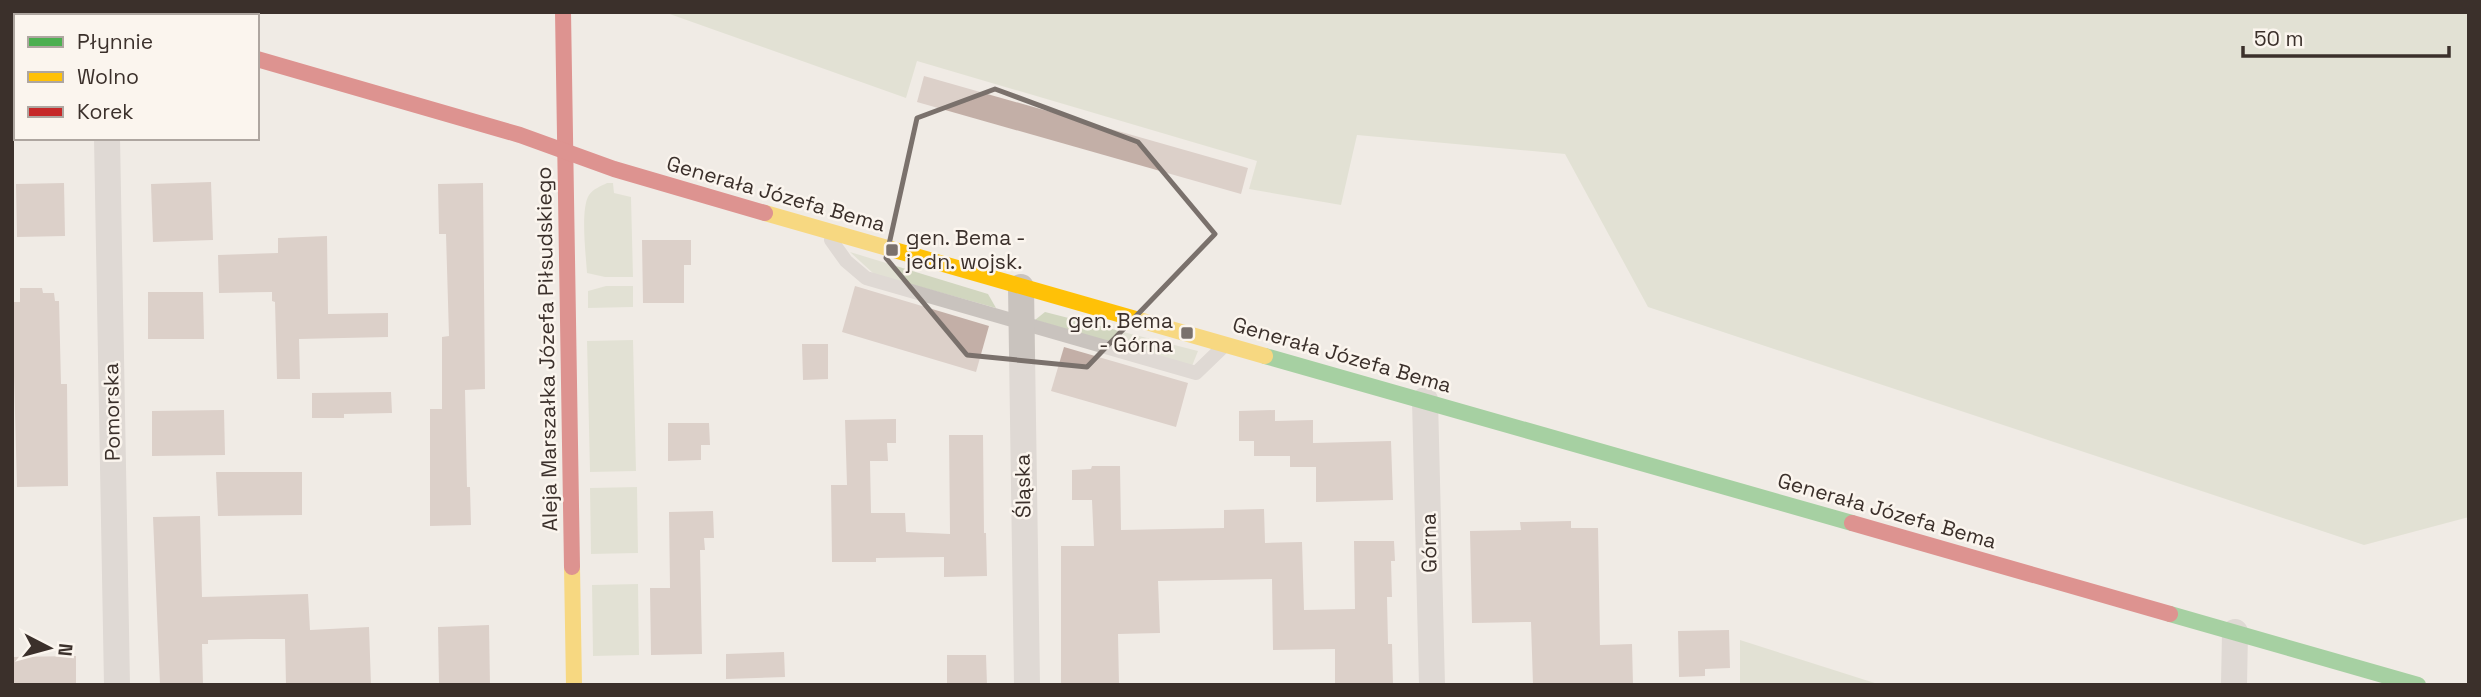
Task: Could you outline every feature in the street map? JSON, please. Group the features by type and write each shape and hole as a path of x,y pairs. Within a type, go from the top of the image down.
{"street":[{"name":"Aleja Marszałka Józefa Piłsudskiego","path":"563,12 574,685"},
{"name":"Generała Józefa Bema","path":"259,60 520,135 565,153 824,230 2418,685"},
{"name":"Pomorska","path":"107,140 117,685"},
{"name":"Śląska","path":"1021,287 1027,685"},
{"name":"Górna","path":"1425,400 1432,685"},
{"path":"2234,685 2235,632"}],"lane":[{"path":"824,230 846,261 866,278 1196,373 1226,344"}],"highlighted area":[{"path":"995,89 1138,142 1215,234 1087,367 967,355 886,258 917,118"}],"green space":[{"path":"664,12 2469,12 2469,517 2364,545 1648,307 1565,154 1357,135 1341,205 1249,189 1257,161 917,61 906,98"},
{"path":"607,183 613,183 614,193 631,197 633,277 605,277 587,273 584,233 586,202 593,191"},
{"path":"850,252 988,294 996,308 874,274"},
{"path":"606,286 633,286 633,307 588,308 588,291"},
{"path":"1045,312 1198,351 1192,366 1035,320"},
{"path":"633,340 636,471 590,472 587,341"},
{"path":"637,487 638,553 591,554 590,488"},
{"path":"638,584 639,655 593,656 592,585"},
{"path":"1740,640 1881,685 1740,685"}],"building":[{"path":"924,76 1248,168 1241,194 917,102"},
{"path":"211,182 213,240 153,242 151,184"},
{"path":"64,183 65,236 17,237 16,184"},
{"path":"483,183 485,389 465,390 467,487 470,487 471,525 430,526 430,409 442,409 442,337 449,336 446,234 439,234 438,184"},
{"path":"327,236 328,314 388,313 388,337 299,339 300,379 277,379 275,302 272,301 272,292 219,293 218,255 278,253 278,238"},
{"path":"642,240 691,240 691,265 684,265 684,303 643,303"},
{"path":"855,286 989,326 976,372 842,332"},
{"path":"20,288 42,288 43,293 54,293 55,301 59,301 61,384 67,384 68,486 17,487 12,302 20,302"},
{"path":"148,292 203,292 204,339 148,339"},
{"path":"802,344 828,344 828,379 803,380"},
{"path":"1064,347 1188,383 1176,427 1051,391"},
{"path":"391,392 392,413 312,418 312,393"},
{"path":"224,410 225,455 152,456 152,411"},
{"path":"1275,410 1275,421 1313,420 1313,443 1391,441 1393,500 1316,502 1316,467 1290,467 1290,456 1254,456 1254,441 1239,441 1239,411"},
{"path":"896,419 896,443 887,443 888,461 870,461 871,513 905,513 906,532 950,534 949,435 983,435 987,576 944,577 944,557 832,562 831,485 847,485 845,420"},
{"path":"668,423 709,423 710,445 701,445 701,460 668,461"},
{"path":"1092,466 1120,466 1121,530 1224,528 1224,510 1264,509 1265,543 1302,542 1304,610 1355,609 1354,541 1394,541 1395,561 1391,561 1392,597 1387,597 1388,644 1392,644 1393,685 1335,685 1335,649 1273,650 1272,579 1158,581 1160,633 1118,634 1119,685 1061,685 1061,546 1094,546 1092,500 1072,500 1072,470 1091,469"},
{"path":"216,472 302,472 302,515 218,516"},
{"path":"713,511 714,538 704,538 705,550 700,550 702,654 651,655 650,588 670,588 669,512"},
{"path":"200,516 202,597 308,594 310,630 369,627 371,685 286,685 285,639 251,639 208,640 208,644 202,644 203,685 160,685 153,517"},
{"path":"1571,521 1571,528 1598,528 1600,645 1632,644 1633,685 1533,685 1531,622 1472,623 1470,531 1521,530 1520,522"},
{"path":"489,625 490,685 439,685 438,627"},
{"path":"1729,630 1730,668 1705,669 1705,676 1679,677 1678,631"},
{"path":"784,652 785,677 726,679 726,654"},
{"path":"947,655 986,655 987,685 947,685"},
{"path":"76,656 76,685 12,685 12,657"}],"traffic: fast":[{"path":"1265,356 1852,523"},
{"path":"2170,614 2418,685"}],"traffic: slow":[{"path":"765,213 1265,356"},
{"path":"572,567 574,685"}],"traffic: jam":[{"path":"97,12 103,14"},
{"path":"563,12 572,567"},
{"path":"259,60 520,135 614,169 765,213"},
{"path":"1852,523 2170,614"}],"place":[{"name":"gen. Bema - jedn. wojsk.","path":"892,250"},
{"name":"gen. Bema - Górna","path":"1187,333"}]}
